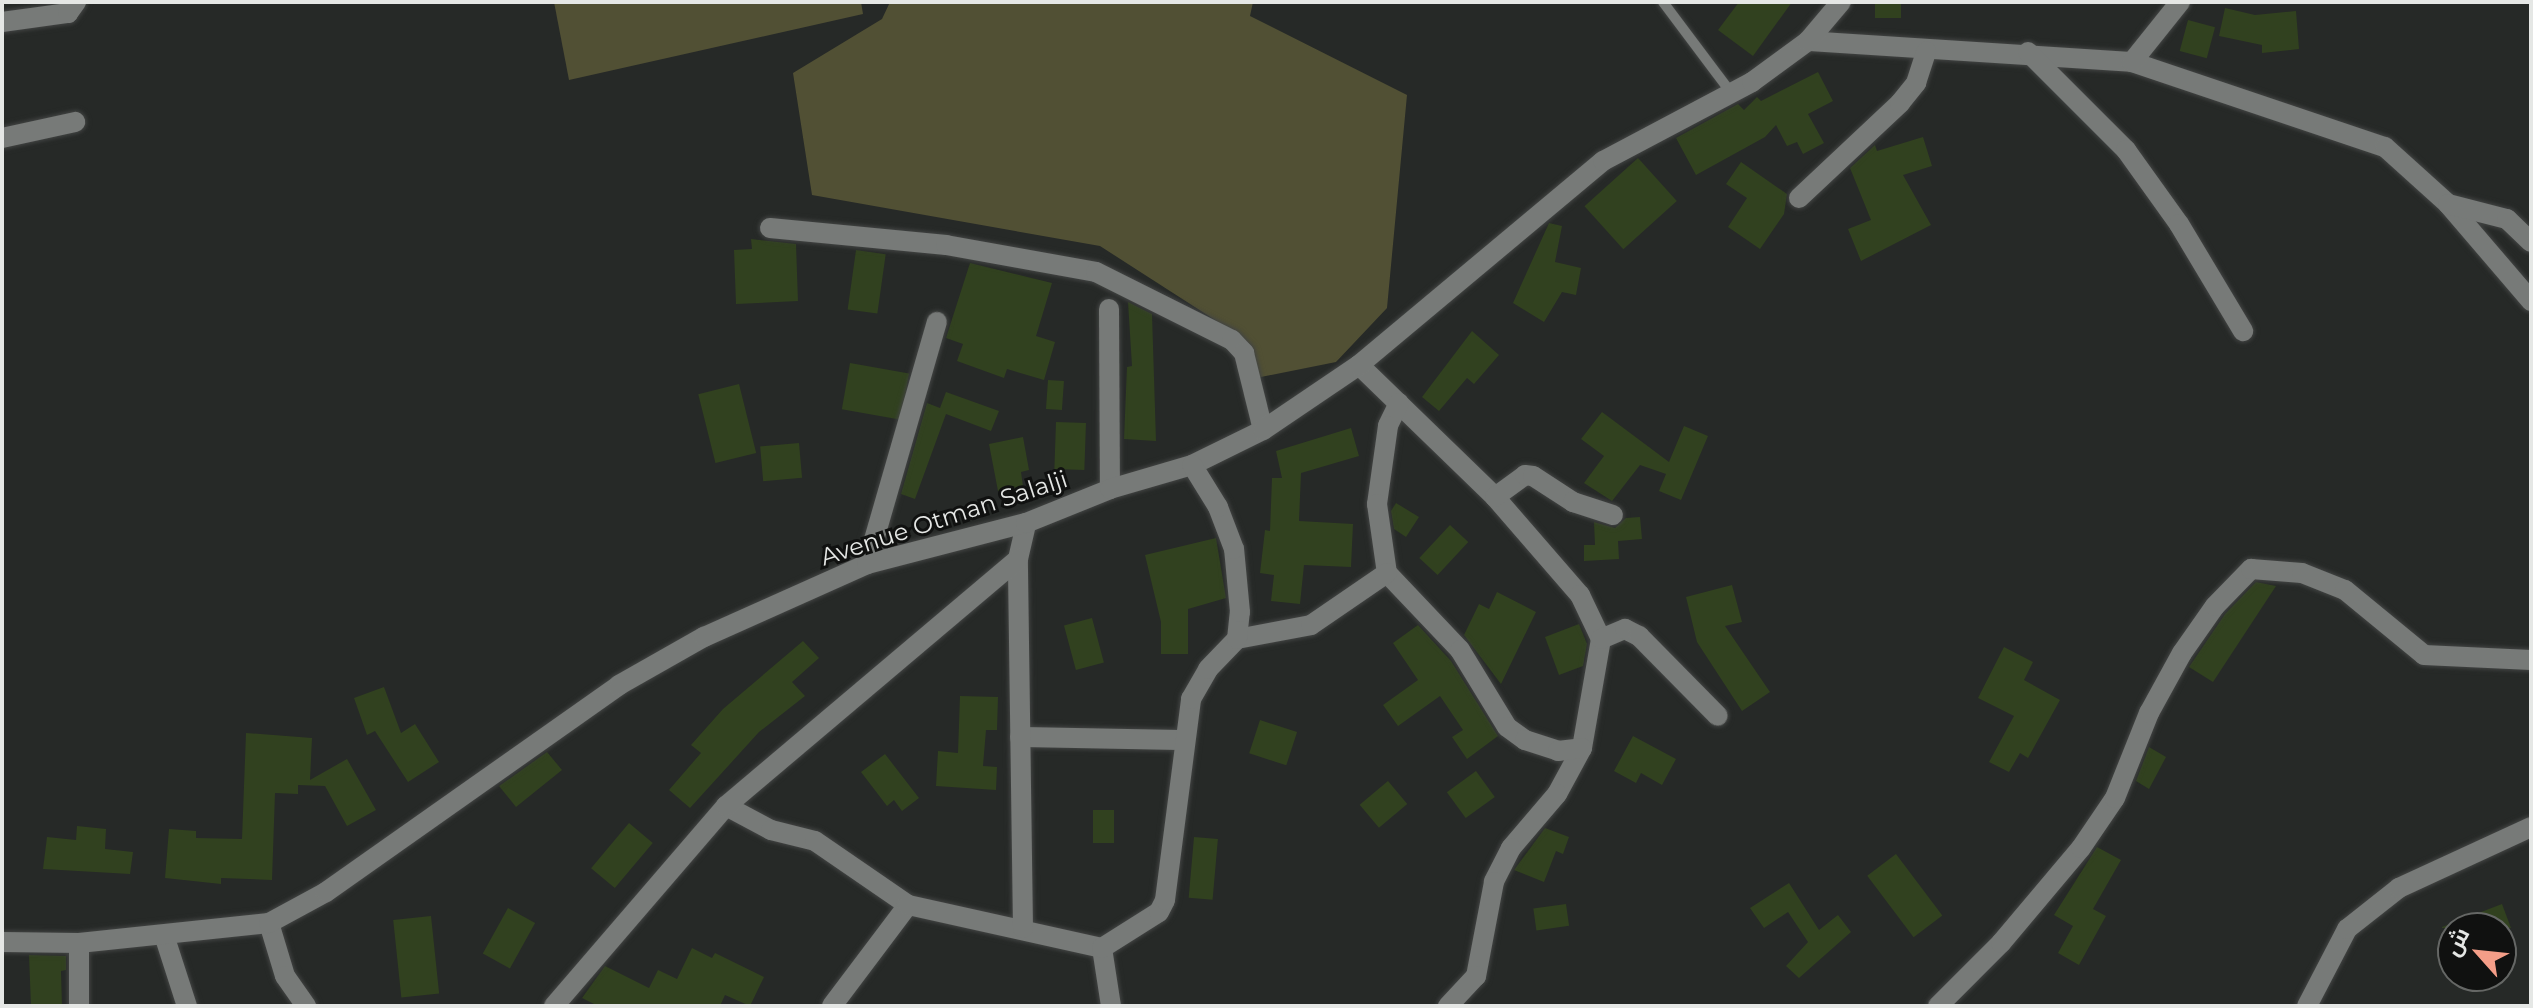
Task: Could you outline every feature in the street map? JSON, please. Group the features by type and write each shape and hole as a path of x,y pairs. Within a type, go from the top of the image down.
{"street":[{"path":"2,22 68,13 76,2"},
{"name":"Avenue Otman Salalji","path":"2,942 79,943 269,923 326,892 619,685 704,637 867,564 1026,523 1110,489 1192,465 1263,430 1359,365 1603,161 1732,94 1808,41 1841,2"},
{"path":"2132,62 2180,2"},
{"path":"1808,41 1926,52 2028,52 2132,62 2385,147 2448,204 2531,301"},
{"path":"1799,198 1900,103 1916,83 1926,52"},
{"path":"2028,52 2126,150 2179,224 2243,331"},
{"path":"2,138 75,122"},
{"path":"2448,204 2507,219 2531,242"},
{"path":"770,228 946,245 1096,272 1232,340 1244,353 1263,430"},
{"path":"1109,309 1110,489"},
{"path":"867,564 937,322"},
{"path":"1359,365 1495,497 1580,595 1601,639 1582,748 1557,794 1511,848 1494,882 1476,976 1448,1006"},
{"path":"1399,403 1388,426 1377,504 1387,573 1460,650 1507,727 1525,740 1558,751 1582,748"},
{"path":"1192,465 1218,507 1234,549 1237,639"},
{"path":"1495,497 1525,475 1533,476 1573,502 1613,515"},
{"path":"1023,928 1018,559 1026,523"},
{"path":"554,1006 726,806 1018,559"},
{"path":"1938,1006 2001,943 2081,848 2115,798 2149,713 2182,653 2215,606 2251,569 2302,573 2345,590 2424,655 2531,660"},
{"path":"726,806 771,830 815,841 908,905 1023,928 1102,948 1159,912 1165,900 1183,740 1191,699 1208,669 1237,639 1311,625 1387,573"},
{"path":"1601,639 1625,629 1639,636 1718,716"},
{"path":"1020,737 1183,740"},
{"path":"2307,1006 2347,929 2399,888 2531,827"},
{"path":"832,1006 908,905"},
{"path":"269,923 285,976 306,1006"},
{"path":"164,935 187,1006"},
{"path":"79,943 79,1006"},
{"path":"1102,948 1111,1006"}],"lane":[{"path":"1663,2 1732,94"}],"shaded area":[{"path":"554,2 861,2 863,14 569,80"},
{"path":"890,2 1253,2 1250,16 1407,95 1387,308 1336,362 1256,378 1229,329 1100,246 812,195 793,73 882,19"}],"building":[{"path":"1739,2 1792,2 1753,56 1718,30"},
{"path":"1875,2 1901,2 1901,18 1875,18"},
{"path":"2225,8 2255,15 2296,11 2299,49 2262,53 2262,45 2219,36"},
{"path":"2188,20 2215,27 2207,58 2180,51"},
{"path":"1818,72 1833,101 1808,114 1824,143 1803,154 1797,142 1787,146 1776,125 1765,137 1696,175 1676,138 1738,104 1744,110 1757,97 1761,101"},
{"path":"1923,137 1932,166 1903,175 1931,225 1861,261 1848,229 1871,220 1850,168 1875,145 1877,151"},
{"path":"1638,158 1677,201 1623,249 1584,206"},
{"path":"1741,162 1787,194 1784,214 1760,249 1728,227 1747,198 1726,184"},
{"path":"1549,223 1562,226 1555,262 1581,268 1576,295 1562,292 1544,322 1513,303"},
{"path":"751,239 796,244 798,301 736,304 734,250 752,249"},
{"path":"856,250 886,254 877,314 848,309"},
{"path":"970,263 1052,283 1036,336 1055,342 1044,380 1007,369 1004,378 957,361 963,344 946,338"},
{"path":"1128,302 1152,314 1156,441 1124,439 1127,367 1132,366"},
{"path":"1472,331 1499,355 1474,384 1467,378 1439,411 1422,397"},
{"path":"850,363 909,373 901,420 842,409"},
{"path":"1048,380 1064,381 1062,410 1046,409"},
{"path":"739,384 756,453 715,463 698,394"},
{"path":"946,392 999,411 991,431 946,414 915,499 901,494 927,403 940,408"},
{"path":"1602,412 1669,462 1684,426 1708,436 1681,500 1659,491 1666,474 1640,465 1612,501 1584,483 1604,456 1581,439"},
{"path":"1056,422 1086,423 1084,470 1054,469"},
{"path":"1351,428 1359,456 1301,473 1299,521 1353,524 1351,567 1304,565 1300,604 1271,601 1274,575 1260,573 1265,530 1270,531 1272,478 1282,478 1276,451"},
{"path":"1023,437 1029,470 1021,472 1023,486 998,491 989,444"},
{"path":"799,443 802,478 763,481 760,446"},
{"path":"1396,503 1419,517 1406,537 1394,529 1391,511"},
{"path":"1640,517 1642,539 1618,541 1619,559 1584,561 1584,545 1595,545 1594,522 1615,528 1626,518"},
{"path":"1450,525 1468,542 1438,575 1419,558"},
{"path":"1216,538 1226,598 1188,609 1188,654 1161,654 1161,622 1145,555"},
{"path":"2256,582 2276,586 2213,682 2189,667 2225,614"},
{"path":"1732,585 1742,622 1725,626 1770,692 1742,711 1697,642 1686,597"},
{"path":"1497,592 1536,612 1501,684 1464,635 1479,604 1489,609"},
{"path":"1092,618 1104,662 1076,670 1064,626"},
{"path":"1579,624 1587,644 1583,666 1559,675 1545,637"},
{"path":"1418,625 1451,661 1498,736 1467,759 1452,737 1463,730 1440,696 1398,726 1383,705 1418,680 1393,643"},
{"path":"803,641 819,658 792,682 805,696 759,732 690,808 669,790 701,753 691,745 723,709"},
{"path":"2004,647 2033,662 2024,680 2060,700 2028,758 2020,753 2009,772 1989,762 2014,716 1978,698"},
{"path":"384,687 401,733 415,724 439,762 408,782 375,731 367,735 354,698"},
{"path":"960,696 998,697 997,730 986,730 983,766 997,767 996,790 936,786 938,751 958,753"},
{"path":"1260,720 1297,732 1286,765 1249,753"},
{"path":"246,733 312,738 310,780 347,759 376,810 347,826 325,786 298,785 298,794 275,793 272,880 221,878 221,884 165,878 169,829 196,831 196,838 242,839"},
{"path":"1633,736 1676,759 1662,785 1641,773 1636,783 1614,771"},
{"path":"2149,747 2166,757 2149,789 2136,781"},
{"path":"547,752 562,770 516,807 499,786"},
{"path":"885,754 919,798 902,811 894,800 887,806 861,772"},
{"path":"1476,771 1495,797 1466,818 1447,792"},
{"path":"1388,781 1407,804 1379,828 1360,805"},
{"path":"1093,810 1114,810 1114,843 1093,843"},
{"path":"629,823 653,843 615,888 591,868"},
{"path":"77,826 106,829 105,849 133,852 130,874 43,869 47,837 76,840"},
{"path":"1545,828 1569,837 1563,854 1556,851 1544,882 1514,870"},
{"path":"1194,837 1218,839 1213,900 1189,898"},
{"path":"2097,847 2121,860 2093,909 2106,916 2079,965 2058,953 2073,926 2054,915"},
{"path":"1896,854 1942,915 1914,937 1867,876"},
{"path":"1789,883 1819,930 1838,915 1851,932 1799,978 1786,966 1808,942 1788,912 1764,928 1750,908"},
{"path":"1566,904 1569,926 1536,930 1533,909"},
{"path":"2502,904 2505,912 2481,912"},
{"path":"508,908 535,923 510,969 483,953"},
{"path":"431,916 439,994 401,998 393,920"},
{"path":"692,948 712,958 715,953 764,977 750,1006 725,995 720,1006 598,1006 582,998 605,966 649,988 658,970 677,979"},
{"path":"29,955 66,956 66,970 61,971 62,1005 31,1006"}]}
